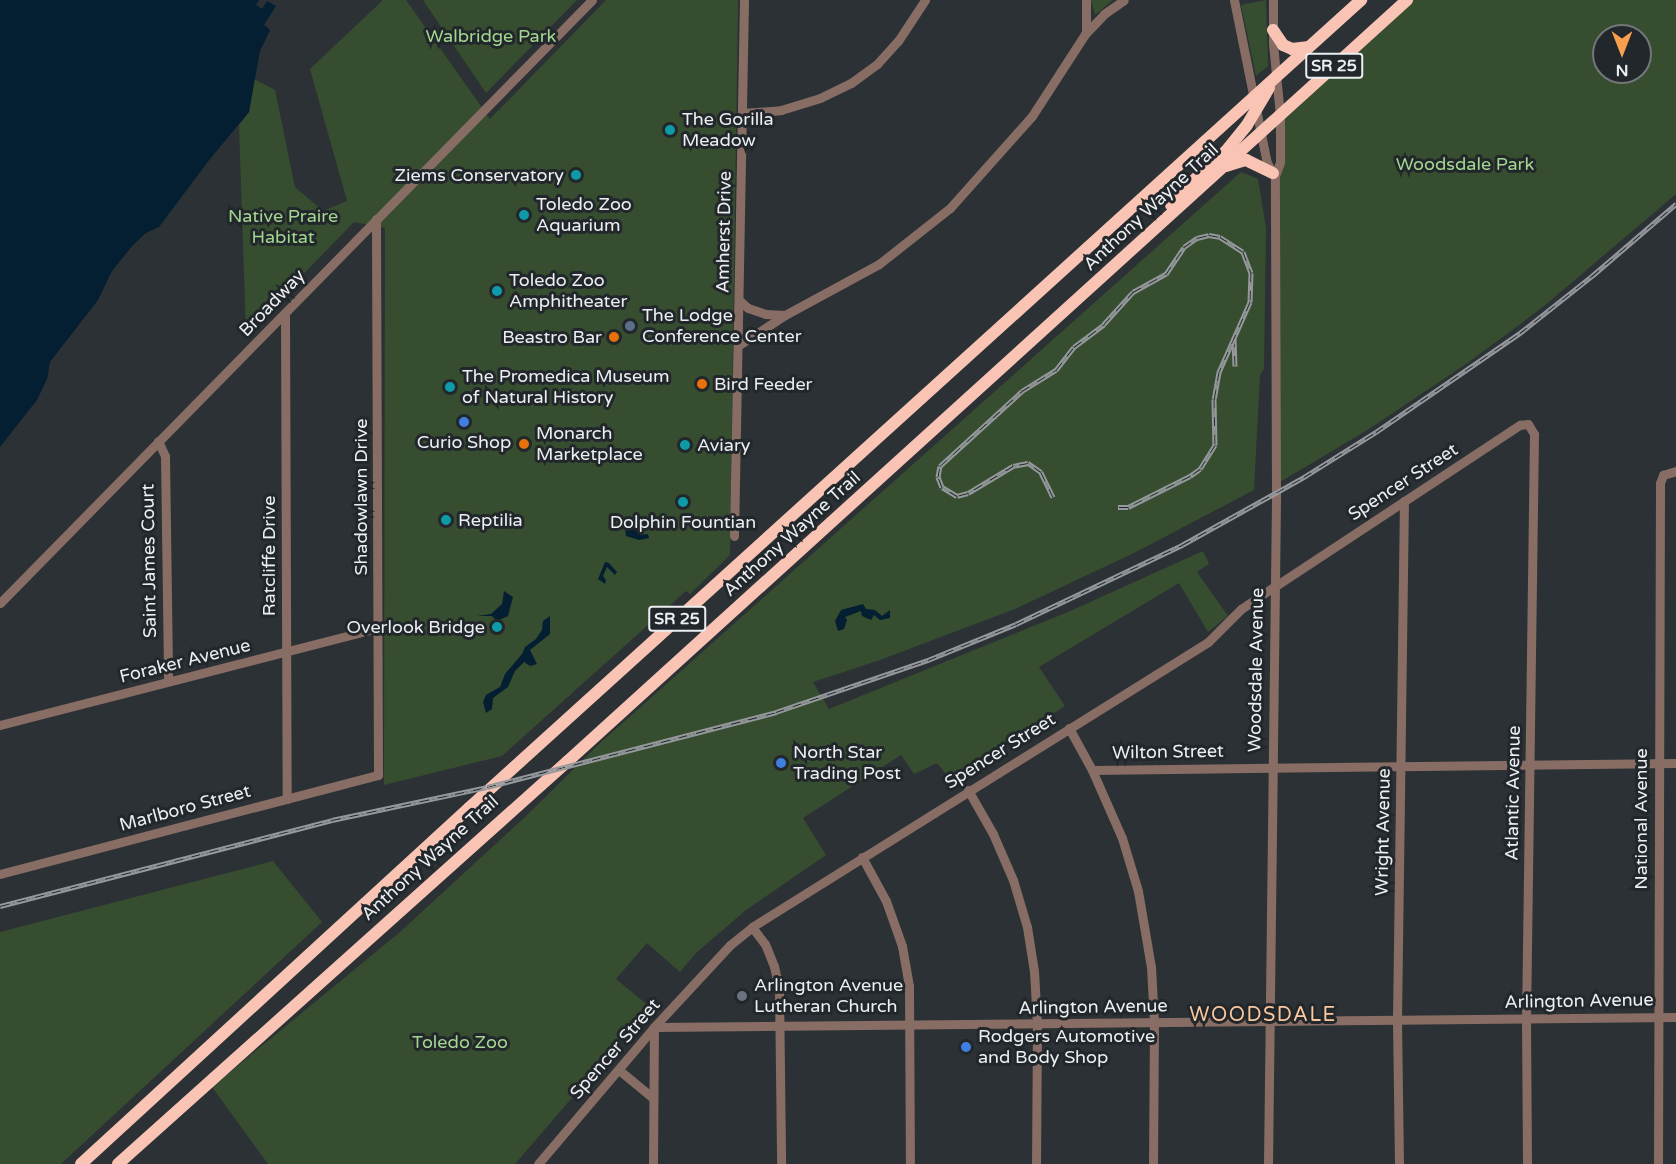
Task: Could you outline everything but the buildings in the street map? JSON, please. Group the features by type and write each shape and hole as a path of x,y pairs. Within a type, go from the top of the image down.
{"highway":[{"name":"Anthony Wayne Trail","path":"81,1164 461,816 1255,104 1276,77 1361,0"},
{"name":"Anthony Wayne Trail","path":"118,1164 603,729 1219,168 1407,0"},
{"path":"1273,30 1283,45 1292,49 1310,46"},
{"path":"1156,226 1181,192 1226,151 1255,104"},
{"path":"1219,168 1246,160 1274,174"}],"street":[{"name":"Broadway","path":"0,603 592,0"},
{"name":"Amherst Drive","path":"734,536 744,0"},
{"path":"742,113 782,110 820,98 851,83 877,64 898,41 925,0"},
{"path":"1085,34 1088,22 1086,0"},
{"path":"739,345 785,315 879,264 950,208 1032,116 1085,34 1104,14 1124,0"},
{"name":"Woodsdale Avenue","path":"1234,0 1267,163 1274,174"},
{"name":"Woodsdale Avenue","path":"1268,1164 1274,587 1274,174 1280,162 1280,115 1273,30 1273,0"},
{"name":"Shadowlawn Drive","path":"376,219 378,775"},
{"path":"739,300 748,308 765,315 785,315"},
{"name":"Ratcliffe Drive","path":"285,313 287,799"},
{"name":"Spencer Street","path":"538,1164 654,1027 717,959 752,927 1208,642 1241,609 1520,425 1528,424"},
{"name":"Atlantic Avenue","path":"1527,1164 1526,1019 1534,434 1528,424"},
{"name":"Saint James Court","path":"158,441 165,456 168,681"},
{"name":"National Avenue","path":"1658,1164 1656,1017 1660,483 1663,475 1676,471"},
{"name":"Wright Avenue","path":"1399,1164 1397,1020 1404,501"},
{"name":"Foraker Avenue","path":"0,725 378,628"},
{"path":"1069,728 1092,770 1122,838 1138,891 1151,967 1154,1023 1153,1164"},
{"name":"Wilton Street","path":"1092,770 1676,763"},
{"name":"Marlboro Street","path":"0,874 378,775"},
{"path":"968,790 993,834 1019,899 1027,927 1034,971 1037,1024 1036,1164"},
{"path":"862,857 886,900 902,946 909,986 910,1164"},
{"path":"752,927 765,944 774,966 781,1026 781,1164"},
{"name":"Arlington Avenue","path":"654,1027 1676,1017"},
{"path":"653,1164 654,1027"},
{"path":"619,1070 653,1098"}],"green space":[{"name":"Native Praire Habitat","path":"383,0 406,0 490,119 606,0 738,0 730,555 690,594 686,591 502,756 384,785 385,228 354,222 246,333 239,125 249,112 254,79 275,90 295,187 323,211 347,201 310,69"},
{"name":"Walbridge Park","path":"423,0 577,0 486,93"},
{"path":"1091,0 1113,0 1095,15"},
{"path":"1266,0 1268,66 1256,76 1241,5"},
{"name":"Woodsdale Park","path":"1406,0 1676,0 1676,194 1543,307 1469,362 1369,429 1275,485 1280,115"},
{"name":"Toledo Zoo","path":"1241,172 1258,179 1266,228 1264,369 1260,375 1254,490 1134,553 1015,609 880,660 813,682 829,709 1068,612 1203,551 1209,564 1197,572 1228,616 1208,632 1179,583 1039,667 1065,706 950,779 937,763 914,774 901,755 803,818 826,855 746,910 696,953 680,972 647,943 616,979 650,1007 515,1164 268,1164 212,1087 400,932 525,817 599,744"},
{"path":"273,861 322,922 61,1164 0,1164 0,932"}],"water":[{"path":"0,0 259,0 256,5 262,9 267,1 276,6 264,25 270,30 260,51 249,112 159,227 146,233 133,245 112,271 98,300 50,362 47,379 37,400 0,447"},
{"path":"637,525 640,527 640,535 648,534 649,538 639,540 626,536 625,527"},
{"path":"605,562 617,572 615,575 607,567 603,576 606,580 605,584 598,579"},
{"path":"504,591 513,597 508,616 497,621 492,616 477,616 491,614 502,604"},
{"path":"863,604 866,609 875,610 882,616 890,610 890,618 880,620 874,615 871,620 862,616 861,611 845,617 847,620 844,629 838,631 835,621 841,610"},
{"path":"550,616 550,634 530,650 537,664 530,666 524,662 515,671 508,687 493,698 492,709 486,713 483,702 486,695 500,687 505,674 525,647 536,639 542,630 543,621"}],"railway":[{"path":"0,906 332,820 487,787 776,712 928,660 1016,624 1182,545 1304,477 1376,432 1520,333 1592,276 1676,204"},
{"path":"1053,497 1041,472 1028,463 1013,466 968,493 957,496 942,487 938,477 940,466 1022,391 1056,370 1074,347 1104,324 1133,292 1166,274 1184,247 1197,238 1209,235 1220,237 1243,252 1251,273 1250,302 1219,372 1214,399 1215,445 1200,469 1190,476 1128,507 1118,507"},
{"path":"1234,338 1235,366"}],"place":[{"name":"The Gorilla Meadow","path":"670,130"},
{"name":"Ziems Conservatory","path":"576,175"},
{"name":"Toledo Zoo Aquarium","path":"524,215"},
{"name":"Toledo Zoo Amphitheater","path":"497,291"},
{"name":"The Lodge Conference Center","path":"630,326"},
{"name":"Beastro Bar","path":"614,337"},
{"name":"Bird Feeder","path":"702,384"},
{"name":"The Promedica Museum of Natural History","path":"450,387"},
{"name":"Curio Shop","path":"464,422"},
{"name":"Monarch Marketplace","path":"524,444"},
{"name":"Aviary","path":"685,445"},
{"name":"Dolphin Fountian","path":"683,502"},
{"name":"Reptilia","path":"446,520"},
{"name":"Overlook Bridge","path":"497,627"},
{"name":"North Star Trading Post","path":"781,763"},
{"name":"Arlington Avenue Lutheran Church","path":"742,996"},
{"name":"Rodgers Automotive and Body Shop","path":"966,1047"}],"district":[{"name":"WOODSDALE","path":"1263,1015"}]}
